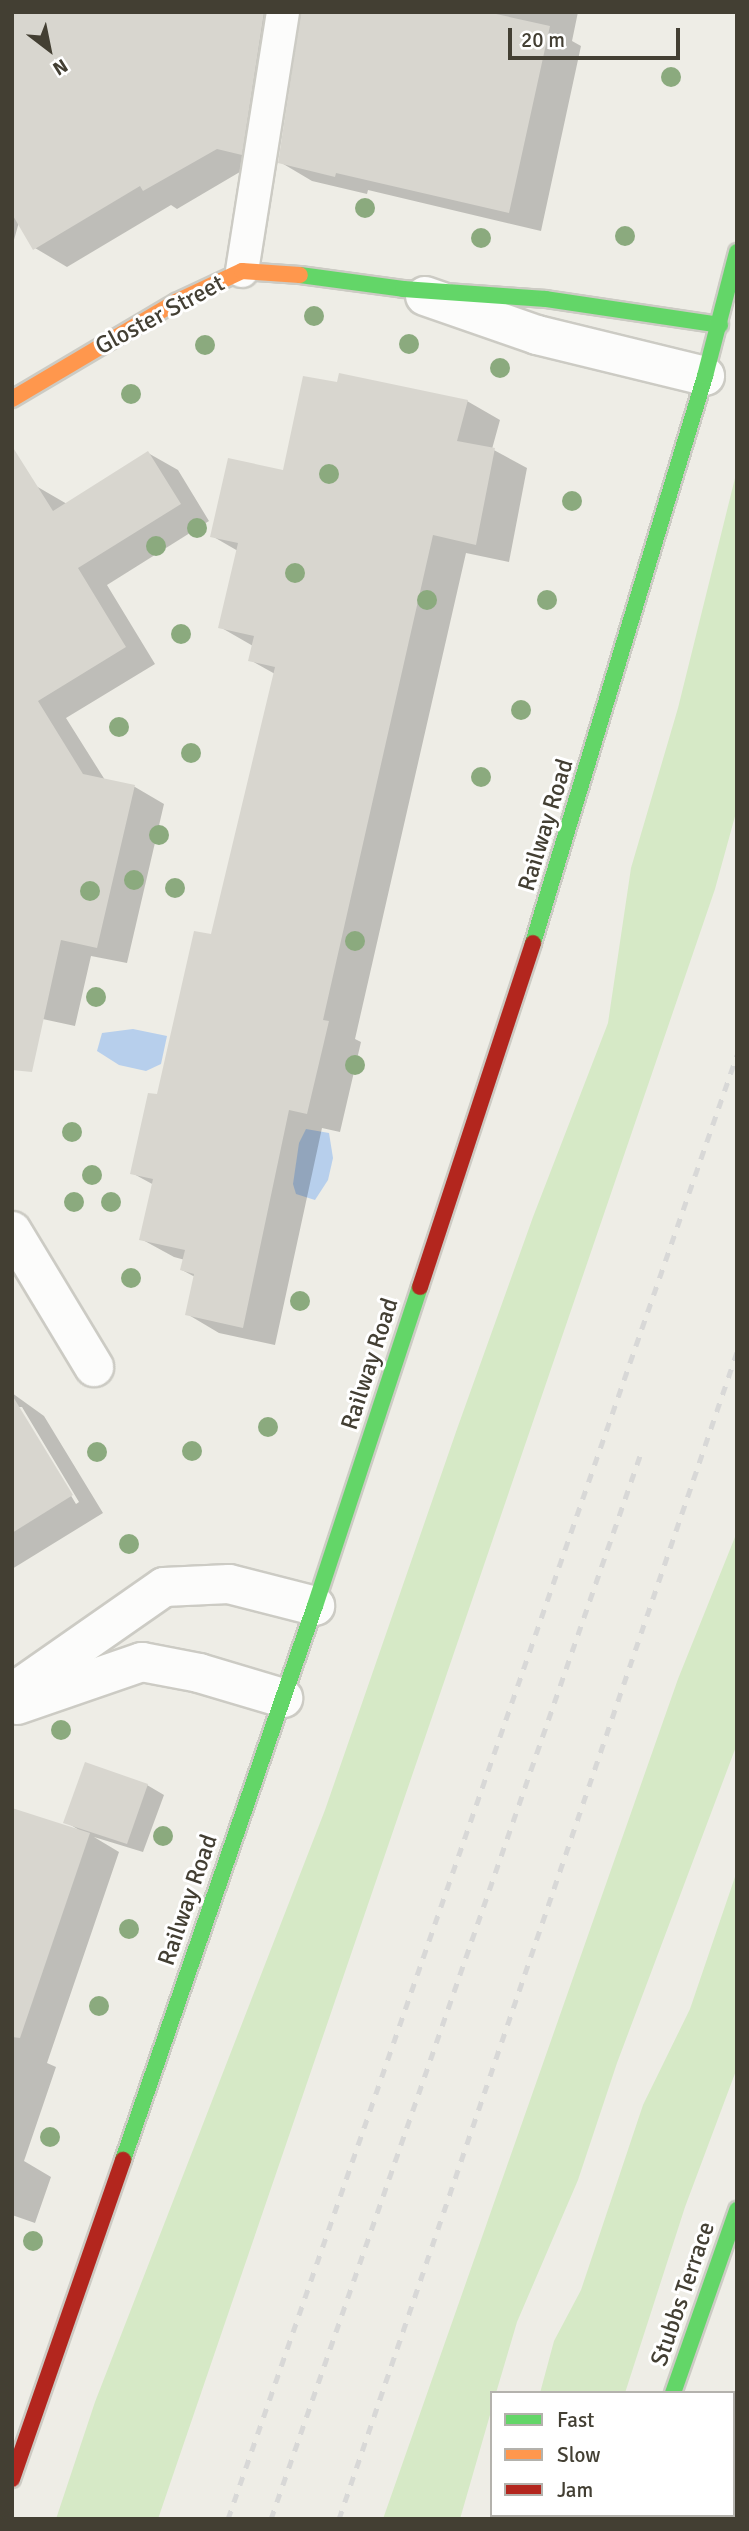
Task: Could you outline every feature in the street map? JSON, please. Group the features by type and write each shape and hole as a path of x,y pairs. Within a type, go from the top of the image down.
{"main road":[{"name":"Railway Road","path":"12,2479 315,1606 551,889 720,326 737,252"},
{"name":"Gloster Street","path":"12,400 176,302 242,271 328,277 402,289 546,299 720,326"},
{"name":"Stubbs Terrace","path":"674,2391 737,2210"}],"street":[{"name":"Gloster Street","path":"402,289 537,335 705,376"},
{"path":"12,1231 94,1367"},
{"path":"12,1693 164,1587 229,1584 315,1606"},
{"path":"12,1707 142,1662 199,1673 283,1698"}],"lane":[{"path":"242,271 283,12"}],"green space":[{"path":"737,470 737,809 715,889 158,2519 56,2519 95,2402 325,1810 533,1217 608,1023 631,868 678,708"},
{"path":"737,1532 737,1744 617,2063 578,2180 517,2322 497,2391 490,2391 490,2415 460,2519 383,2519 678,1679"},
{"path":"737,1871 737,2068 685,2207 626,2391 541,2391 554,2341 581,2290 643,2105 690,2009"},
{"path":"506,2517 579,2517 578,2519"}],"water":[{"path":"133,1029 167,1036 161,1064 146,1071 119,1065 97,1051 102,1033"},
{"path":"306,1129 329,1133 333,1158 328,1180 315,1200 296,1194 293,1184 299,1143"}],"building":[{"path":"12,12 264,12 242,155 217,149 143,191 140,186 33,250 12,214"},
{"path":"301,12 487,12 550,26 509,213 336,173 335,177 278,163"},
{"path":"339,373 468,400 457,441 495,448 476,545 433,535 323,1020 329,1021 307,1114 289,1110 243,1328 185,1315 194,1274 180,1270 185,1250 139,1240 153,1179 130,1174 148,1093 157,1094 194,931 211,934 275,667 248,661 254,636 218,628 238,543 210,537 228,458 283,470 303,376 337,382"},
{"path":"12,446 53,511 148,451 181,504 78,568 126,647 38,701 83,774 135,785 97,948 61,940 32,1072 12,1070"},
{"path":"12,1395 73,1495 12,1533"},
{"path":"85,1762 148,1784 127,1844 63,1823"},
{"path":"12,1808 90,1833 20,2038 12,2037"}],"railway":[{"path":"228,2519 737,1055"},
{"path":"339,2519 737,1352"},
{"path":"271,2519 641,1453"}],"traffic: fast":[{"path":"533,943 705,376 737,252"},
{"path":"300,275 403,289 546,299 720,325"},
{"path":"123,2160 315,1606 420,1287"},
{"path":"674,2391 737,2210"}],"traffic: slow":[{"path":"12,399 176,302 242,271 300,275"}],"traffic: jam":[{"path":"420,1287 533,943"},
{"path":"12,2479 123,2160"}]}
